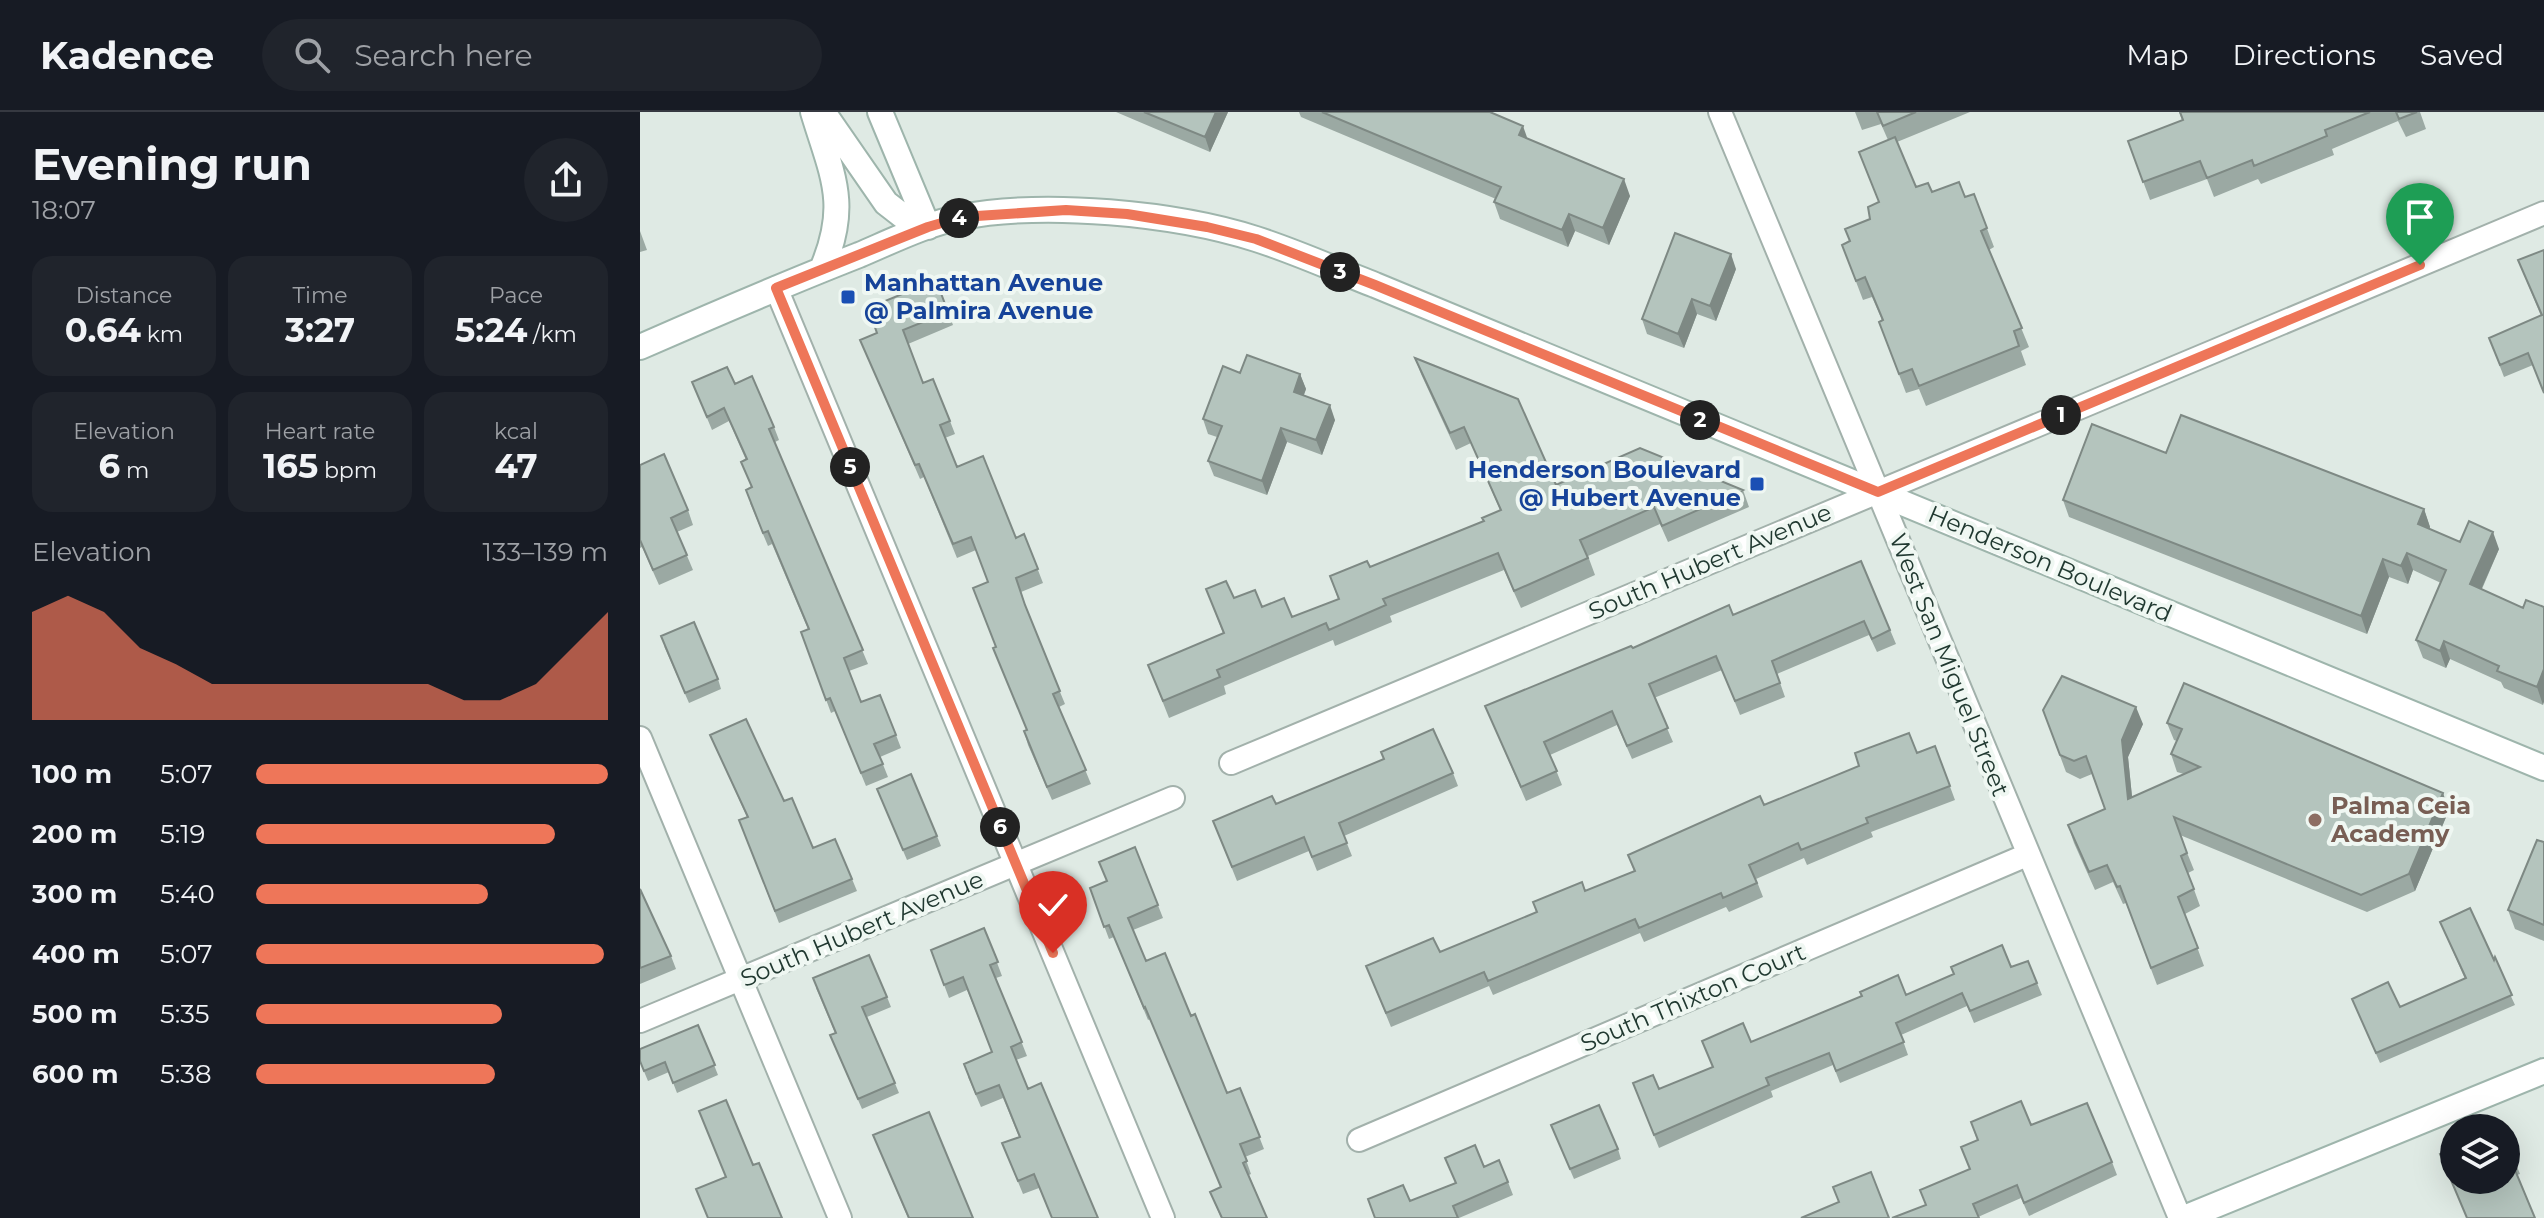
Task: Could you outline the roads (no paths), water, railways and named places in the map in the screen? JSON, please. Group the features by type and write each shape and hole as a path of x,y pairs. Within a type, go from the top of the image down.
{"main road":[{"path":"813,112 839,206 837,229 822,269"},
{"path":"823,112 886,203 904,217 928,227"},
{"path":"880,112 928,227"},
{"name":"Henderson Boulevard","path":"640,347 822,269 928,227 962,217 1066,210 1140,216 1207,227 1256,239 1375,285 2544,768"},
{"path":"2182,1218 2544,1071"}],"street":[{"name":"West San Miguel Street","path":"1720,112 2027,855 2182,1218"},
{"name":"South Hubert Avenue","path":"1231,763 2544,213"},
{"path":"776,288 1163,1218"},
{"path":"640,738 840,1218"},
{"name":"South Hubert Avenue","path":"640,1021 1173,798"},
{"name":"South Thixton Court","path":"1359,1140 2027,855"}],"place":[{"name":"Manhattan Avenue @ Palmira Avenue","path":"848,297"},
{"name":"Henderson Boulevard @ Hubert Avenue","path":"1757,484"},
{"name":"Palma Ceia Academy","path":"2315,820"}]}
